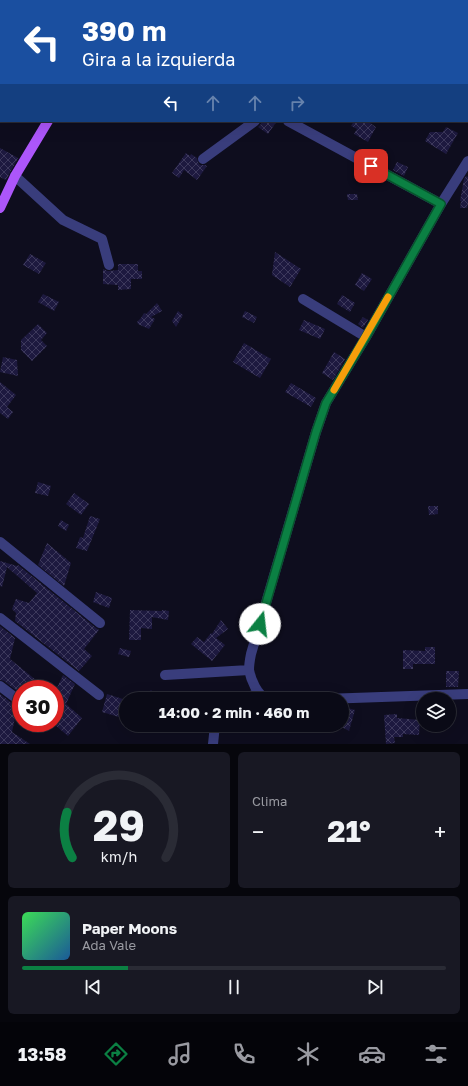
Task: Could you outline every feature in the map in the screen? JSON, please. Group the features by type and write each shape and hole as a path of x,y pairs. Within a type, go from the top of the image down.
{"main road":[{"path":"0,208 15,176 47,122"}],"street":[{"path":"204,159 254,122"},
{"path":"290,122 441,204"},
{"path":"258,692 254,686 249,670 251,654 316,432 326,403 366,337 441,204 468,161"},
{"path":"15,176 62,220 102,239 109,265"},
{"path":"303,299 366,337"},
{"path":"0,542 100,623"},
{"path":"0,618 99,695"},
{"path":"165,675 249,670"},
{"path":"0,686 12,695"},
{"path":"349,698 468,694"},
{"path":"213,744 215,732"}],"building":[{"path":"261,122 276,122 268,134 258,127"},
{"path":"353,122 368,122 376,127 368,142 354,134 357,129 351,126"},
{"path":"446,127 458,133 446,154 425,141 430,132 443,132"},
{"path":"0,148 18,158 6,180 0,177"},
{"path":"186,153 197,158 200,165 207,166 197,180 184,170 179,178 172,173"},
{"path":"397,162 408,167 404,176 393,170"},
{"path":"466,176 468,177 468,203 467,208 460,208 464,179"},
{"path":"347,194 357,194 358,200 348,200"},
{"path":"275,252 301,269 290,287 272,275"},
{"path":"30,254 46,263 39,274 23,265"},
{"path":"118,264 138,264 138,271 142,271 142,279 131,279 131,289 118,290 118,285 103,284 103,269 108,271 118,270"},
{"path":"362,273 372,279 364,291 355,285"},
{"path":"43,294 59,302 54,311 38,302"},
{"path":"342,295 355,303 350,312 337,304"},
{"path":"157,303 162,311 151,317 155,319 149,329 138,324 137,322 144,313 146,314"},
{"path":"178,311 183,315 176,327 172,321"},
{"path":"245,311 257,317 254,323 242,317"},
{"path":"363,317 368,320 363,328 358,324"},
{"path":"304,320 325,329 320,339 299,330"},
{"path":"38,324 47,333 41,340 47,346 32,361 21,350 21,340"},
{"path":"244,343 271,359 260,378 233,362"},
{"path":"334,352 345,359 333,380 322,373"},
{"path":"3,357 17,360 18,376 0,372"},
{"path":"0,382 16,395 7,407 13,412 8,419 0,413"},
{"path":"291,383 316,398 311,407 285,392"},
{"path":"38,482 51,486 48,496 35,493"},
{"path":"74,493 89,504 81,515 66,504"},
{"path":"428,506 438,506 438,514 429,515"},
{"path":"90,516 100,519 87,551 76,548 80,537 83,538"},
{"path":"61,520 69,525 66,531 58,526"},
{"path":"47,543 71,563 64,586 38,565"},
{"path":"0,561 18,565 99,630 84,649 92,656 79,671 15,621 16,613 12,609 16,599 29,603 37,593 7,567 2,587 0,586"},
{"path":"96,592 112,598 109,608 93,602"},
{"path":"130,610 169,611 168,620 152,617 152,629 141,628 141,640 129,640"},
{"path":"221,620 228,629 216,638 225,645 212,661 191,644 197,637 204,642 211,633 212,634"},
{"path":"0,626 15,638 10,659 36,680 12,680 12,687 0,680"},
{"path":"425,647 435,647 435,664 413,664 413,669 403,669 403,650 425,651"},
{"path":"120,648 131,651 129,657 118,654"},
{"path":"446,671 459,671 458,687 446,687"},
{"path":"63,675 75,684 66,704 82,718 68,736 63,732 64,680 61,680"},
{"path":"0,694 12,703 12,732 30,744 0,744"},
{"path":"107,694 119,698 119,717 102,712"},
{"path":"349,708 355,710 349,731"},
{"path":"397,714 397,718 416,720 416,732 419,732 419,735 403,734 403,737 394,737 395,743 386,744 384,715"}],"slow traffic":[{"path":"334,390 388,297"}],"route":[{"path":"260,624 316,432 326,403 366,337 441,204 371,166"}]}
